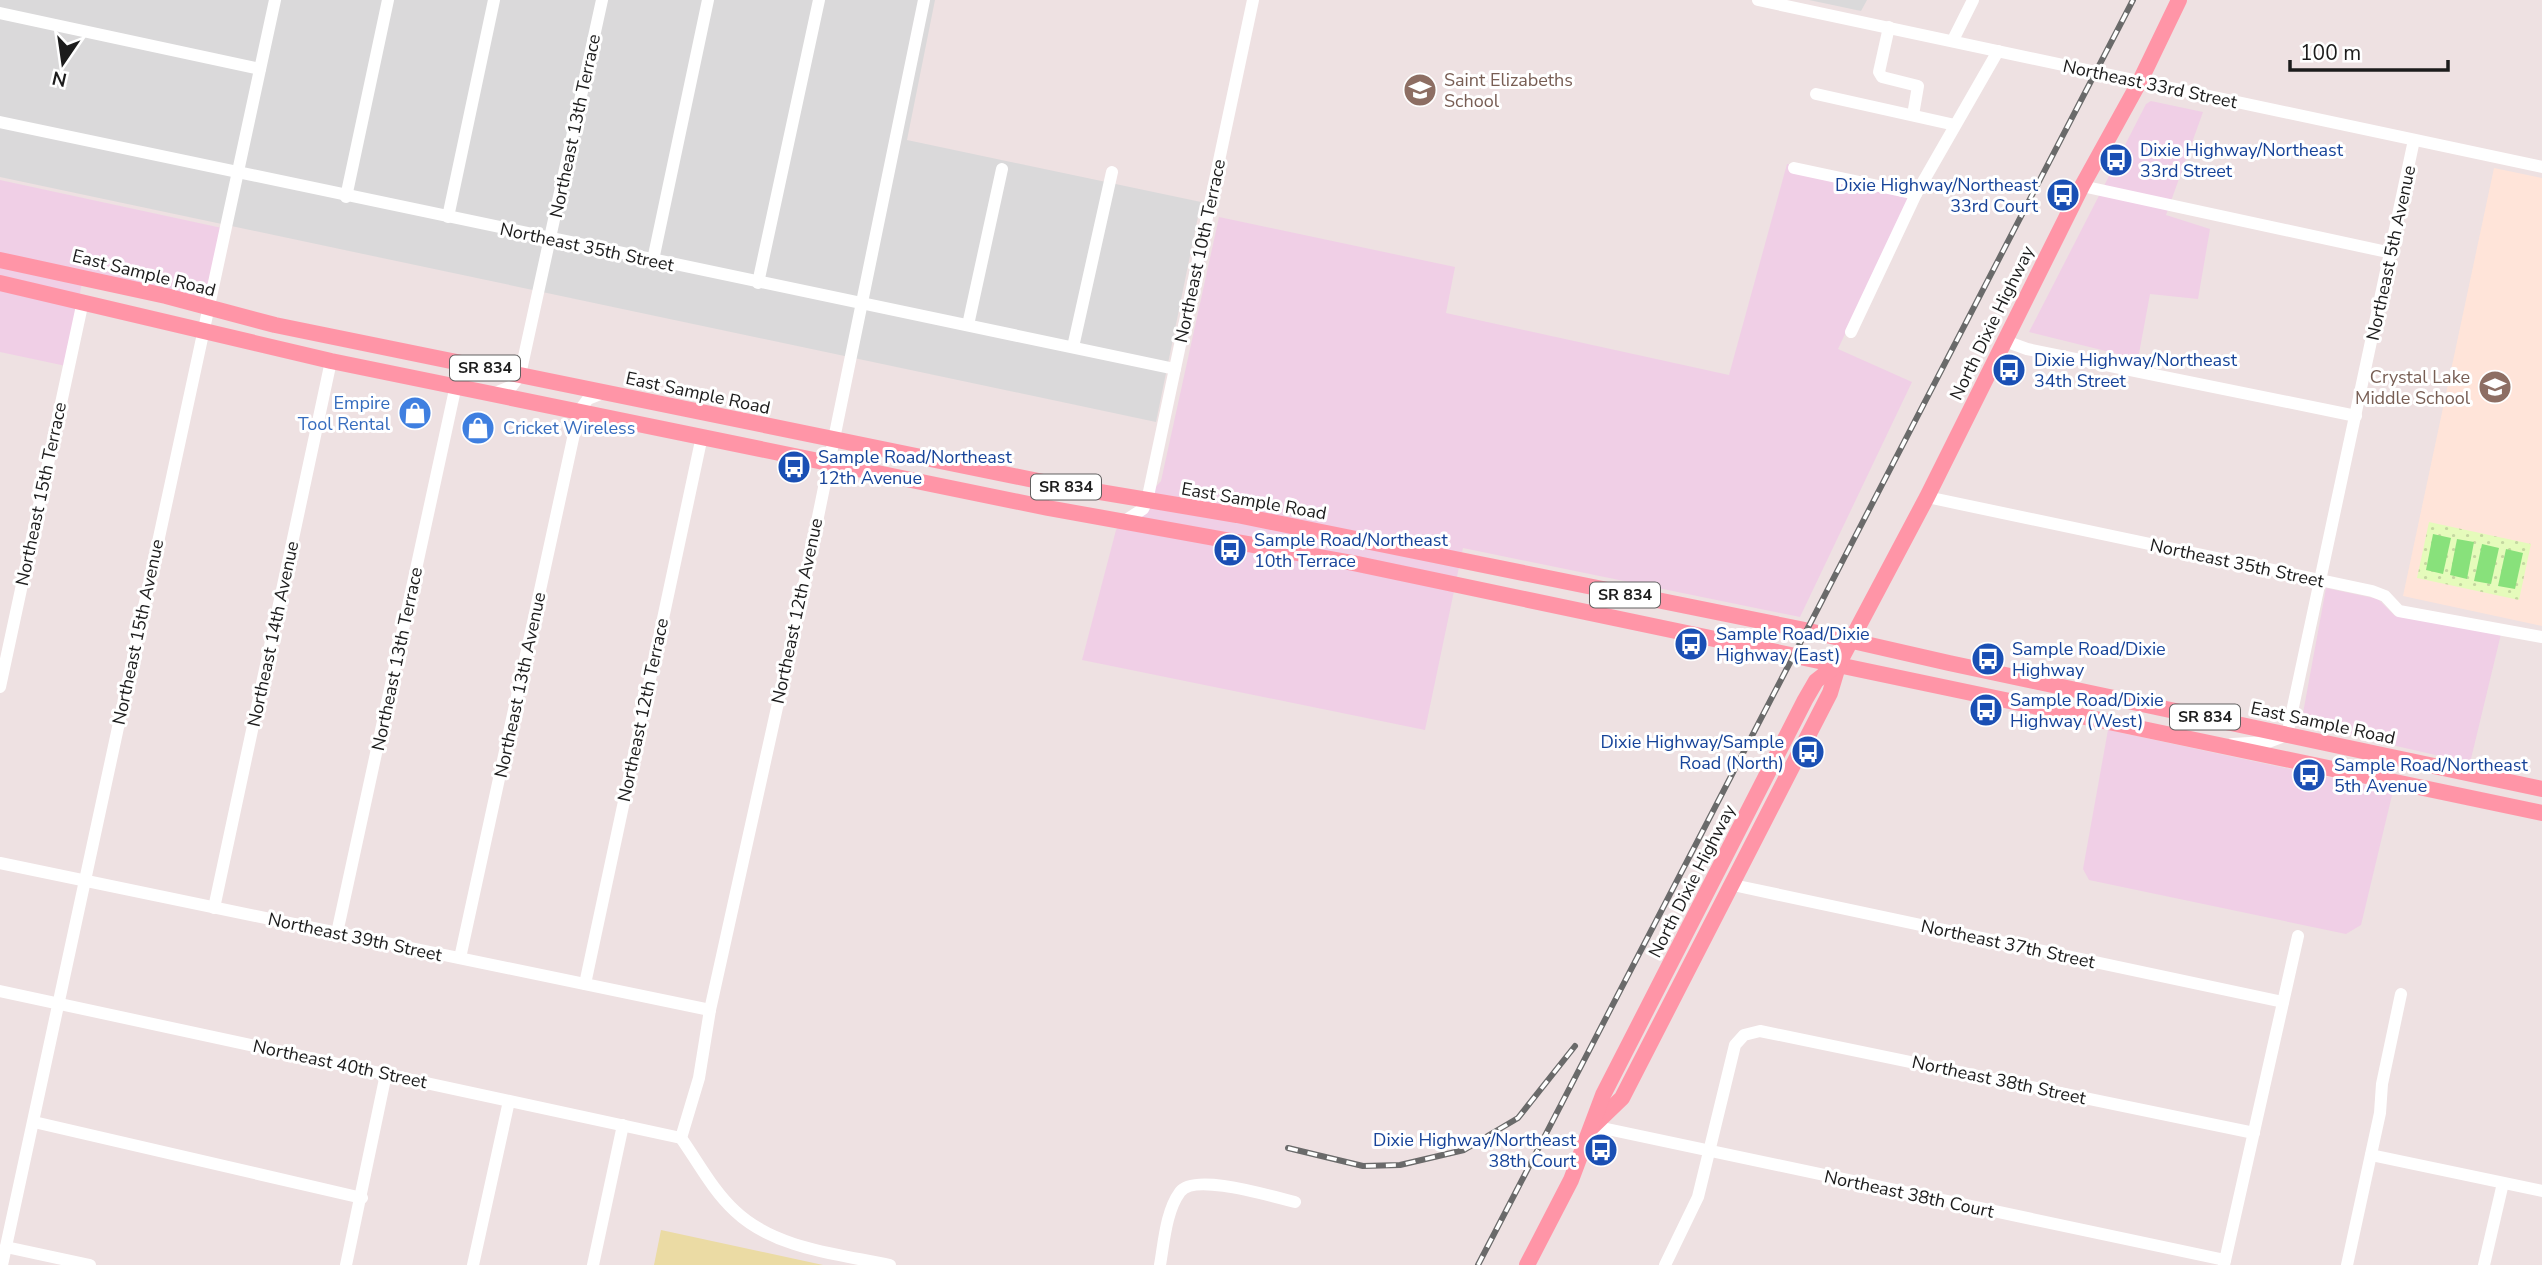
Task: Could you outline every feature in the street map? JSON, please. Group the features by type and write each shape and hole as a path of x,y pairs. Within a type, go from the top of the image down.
{"main road":[{"name":"North Dixie Highway","path":"1593,1126 1622,1098 1734,885 1830,693 1839,663 1927,497 2082,186 2140,81 2179,0"},
{"name":"East Sample Road","path":"0,260 275,325 833,440 1147,501 1237,515 1852,640 2542,789"},
{"name":"SR 834","path":"0,283 331,361 1123,522 1256,543 1839,663 2542,813"},
{"path":"1154,526 1166,513 1179,506"},
{"path":"1502,594 1523,588 1536,577"},
{"name":"North Dixie Highway","path":"1527,1265 1570,1180 1603,1095 1805,700 1816,681 1839,663"},
{"path":"2284,757 2298,748 2345,755 2368,752"}],"street":[{"name":"Northeast 15th Avenue","path":"2,1265 275,0"},
{"path":"346,197 388,0"},
{"path":"448,217 494,0"},
{"name":"Northeast 13th Terrace","path":"520,375 602,0"},
{"path":"653,260 708,0"},
{"path":"758,283 818,0"},
{"name":"Northeast 12th Avenue","path":"681,1138 699,1078 710,1010 863,303 924,0"},
{"name":"Northeast 10th Terrace","path":"1147,501 1253,0"},
{"name":"Northeast 33rd Street","path":"1758,0 1796,4 1998,51 2542,167"},
{"path":"1953,40 1973,0"},
{"path":"0,13 260,69"},
{"path":"1889,27 1879,72 1882,77 1917,86 1913,115"},
{"path":"1851,332 1916,194 1998,51"},
{"path":"1816,94 1955,125"},
{"name":"Northeast 35th Street","path":"0,122 346,197 1175,369"},
{"name":"Northeast 5th Avenue","path":"2287,735 2414,140"},
{"path":"1794,167 1916,194"},
{"path":"968,325 1002,169"},
{"path":"1073,347 1112,172"},
{"path":"2082,186 2392,253"},
{"name":"Northeast 15th Terrace","path":"0,687 83,301"},
{"path":"2005,341 2027,349 2356,416"},
{"name":"Northeast 14th Avenue","path":"214,908 331,361"},
{"path":"495,393 512,386 520,375"},
{"name":"Northeast 13th Terrace","path":"337,933 456,385"},
{"path":"579,411 588,400 603,393"},
{"name":"Northeast 13th Avenue","path":"460,958 579,411"},
{"name":"Northeast 12th Terrace","path":"585,984 702,436"},
{"name":"Northeast 35th Street","path":"1927,497 2372,591 2385,596 2399,611 2542,637"},
{"path":"1123,522 1143,509 1147,501"},
{"path":"2224,744 2267,742 2287,735"},
{"name":"Northeast 39th Street","path":"0,863 710,1010"},
{"name":"Northeast 37th Street","path":"1734,885 2283,1002"},
{"path":"2225,1262 2298,936"},
{"name":"Northeast 40th Street","path":"0,991 681,1138"},
{"path":"2347,1265 2401,994"},
{"name":"Northeast 38th Street","path":"1711,1153 1735,1045 1744,1035 1760,1031 2254,1133"},
{"path":"346,1265 386,1074"},
{"path":"473,1265 509,1101"},
{"path":"34,1122 362,1198"},
{"path":"593,1265 623,1125"},
{"name":"Northeast 38th Court","path":"1593,1126 2225,1262"},
{"path":"681,1138 710,1182 735,1212 765,1233 800,1246 890,1265"},
{"path":"1665,1265 1698,1197 1711,1153"},
{"path":"2371,1155 2542,1191"},
{"path":"1160,1265 1171,1210 1181,1190 1193,1183 1216,1185 1295,1202"},
{"path":"2484,1265 2502,1183"},
{"path":"6,1247 90,1265"}],"shaded area":[{"path":"0,0 935,0 907,140 1201,202 1156,422 0,177"},
{"path":"1809,0 1867,0 1861,11"},
{"path":"2151,101 2203,112 2166,215 2210,229 2198,299 2150,294 2138,359 2029,332 2146,104"},
{"path":"1787,164 1909,198 1838,349 1912,382 1800,617 1463,548 1425,730 1082,660 1116,530 1161,481 1219,217 1455,267 1446,313 1729,375"},
{"name":"Crystal Lake Middle School","path":"2494,168 2542,178 2542,626 2403,596"},
{"path":"0,180 222,228 204,301 84,272 66,366 0,352"},
{"path":"2326,588 2378,599 2395,616 2501,634 2470,763 2301,724"},
{"path":"2108,730 2393,791 2361,925 2346,934 2089,880 2083,869"},
{"path":"661,1230 823,1265 654,1265"}],"green space":[{"path":"2429,522 2531,544 2519,600 2417,578"},
{"path":"2433,534 2451,538 2443,574 2426,570"},
{"path":"2457,539 2474,542 2467,579 2450,575"},
{"path":"2482,544 2499,548 2491,584 2474,581"},
{"path":"2506,549 2523,553 2515,589 2498,586"}],"railway":[{"path":"1478,1265 2133,0"},
{"path":"1288,1148 1363,1166 1400,1165 1464,1150 1518,1118 1575,1046"}],"place":[{"name":"Saint Elizabeths School","path":"1420,90"},
{"name":"Dixie Highway/Northeast 33rd Street","path":"2116,160"},
{"name":"Dixie Highway/Northeast 33rd Court","path":"2063,195"},
{"name":"Dixie Highway/Northeast 34th Street","path":"2009,370"},
{"name":"Crystal Lake Middle School","path":"2495,387"},
{"name":"Empire Tool Rental","path":"415,413"},
{"name":"Cricket Wireless","path":"478,428"},
{"name":"Sample Road/Northeast 12th Avenue","path":"794,467"},
{"name":"Sample Road/Northeast 10th Terrace","path":"1230,550"},
{"name":"Sample Road/Dixie Highway (East)","path":"1691,644"},
{"name":"Sample Road/Dixie Highway","path":"1988,659"},
{"name":"Sample Road/Dixie Highway (West)","path":"1986,710"},
{"name":"Dixie Highway/Sample Road (North)","path":"1808,752"},
{"name":"Sample Road/Northeast 5th Avenue","path":"2309,775"},
{"name":"Dixie Highway/Northeast 38th Court","path":"1601,1150"}]}
